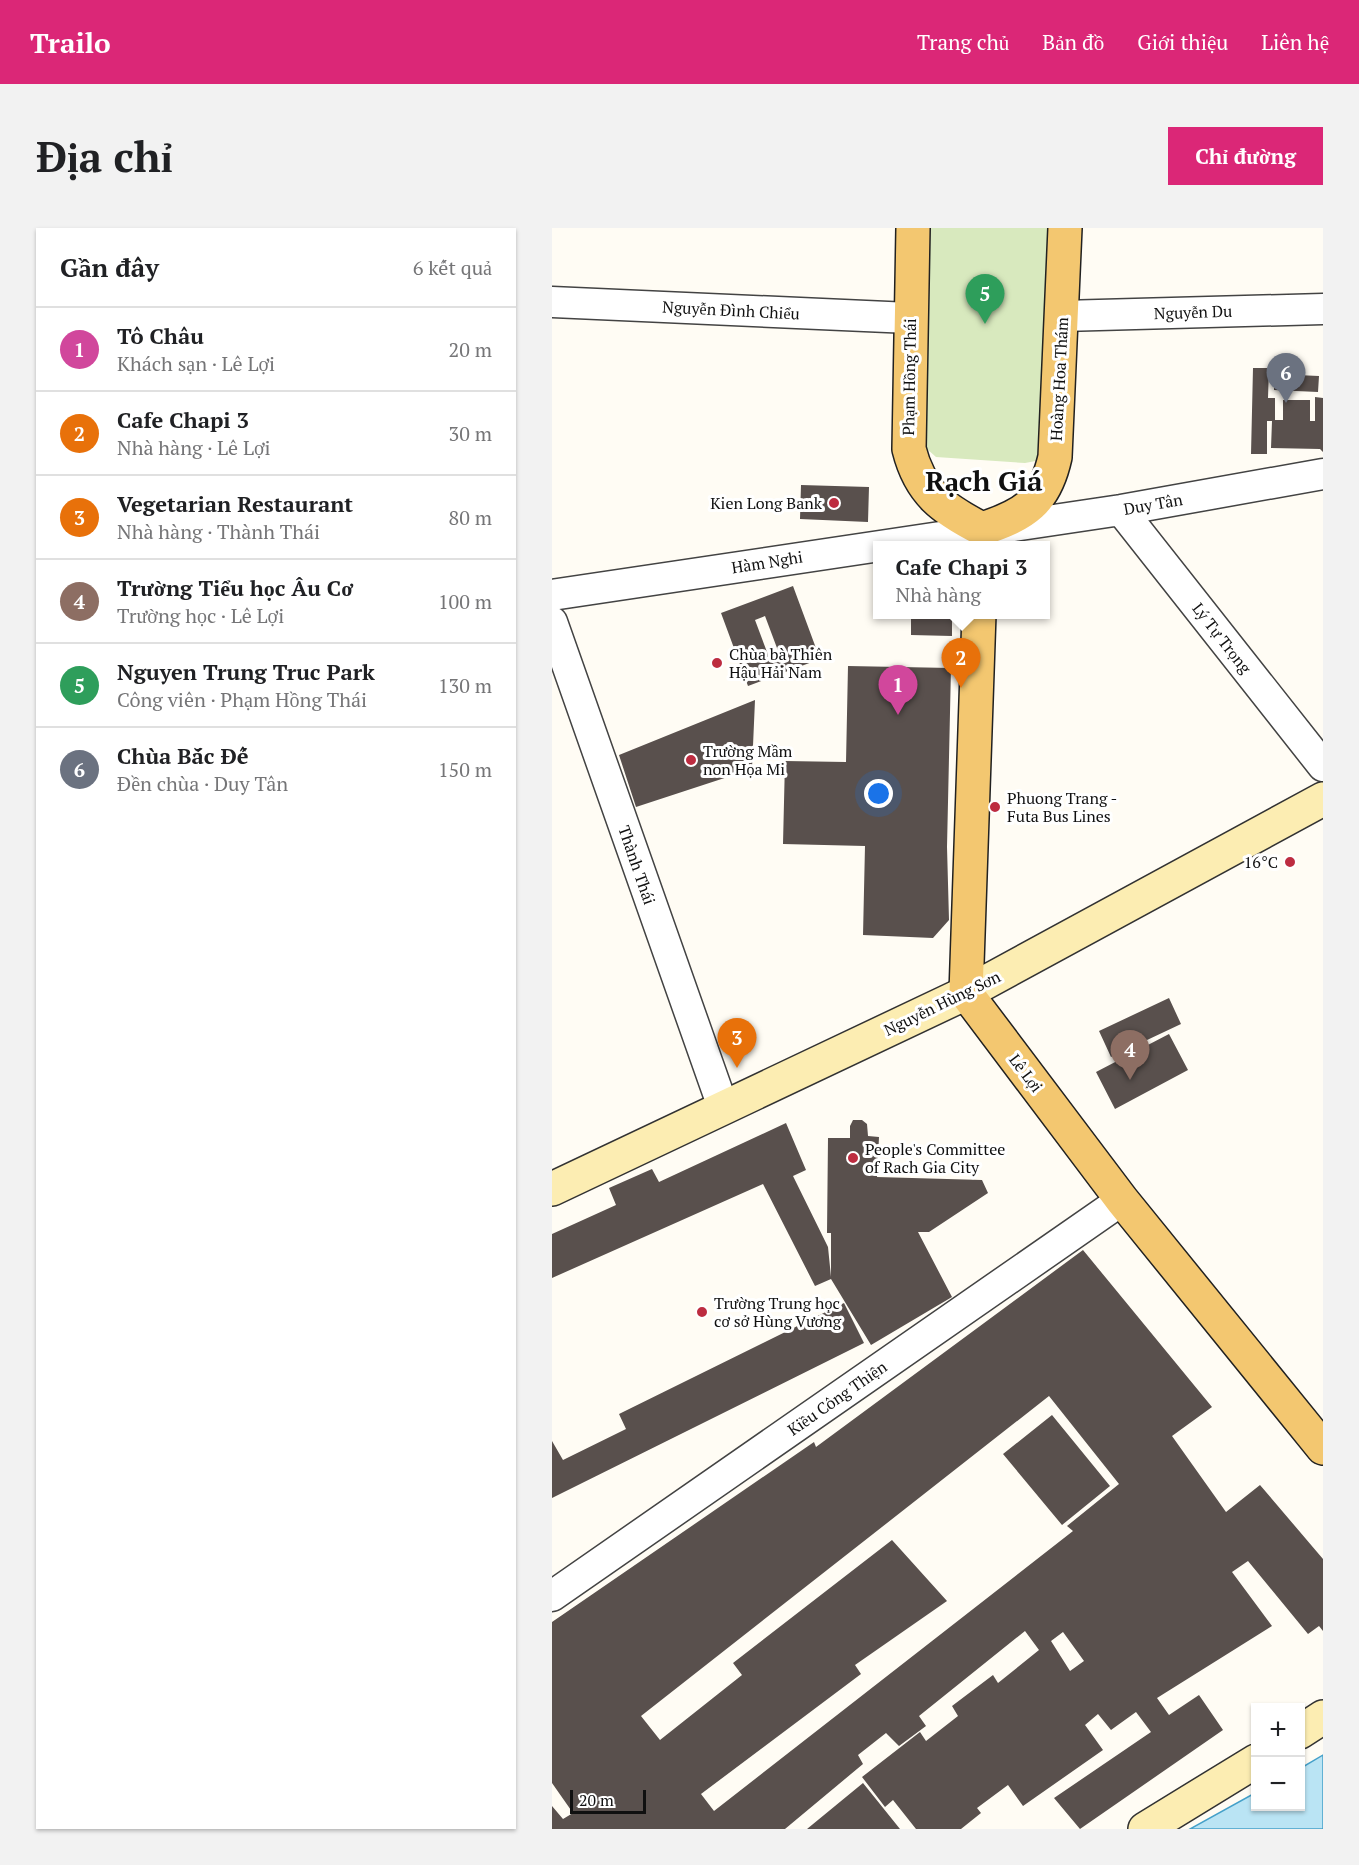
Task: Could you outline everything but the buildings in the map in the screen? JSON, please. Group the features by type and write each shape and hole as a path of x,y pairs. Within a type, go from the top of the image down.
{"main road":[{"name":"Phạm Hồng Thái","path":"913,228 908,437 915,474 935,498 982,537"},
{"name":"Hoàng Hoa Thám","path":"982,537 1030,507 1041,496 1050,478 1055,457 1065,228"},
{"path":"966,993 979,619"},
{"name":"Lê Lợi","path":"966,993 1122,1200 1323,1448"}],"street":[{"name":"Nguyễn Đình Chiểu","path":"552,302 910,318"},
{"name":"Nguyễn Du","path":"1062,316 1323,309"},
{"name":"Duy Tân","path":"982,537 1323,474"},
{"name":"Lý Tự Trọng","path":"1121,510 1323,766"},
{"name":"Hàm Nghi","path":"952,541 982,537"},
{"name":"Hàm Nghi","path":"552,595 873,552"},
{"name":"Thành Thái","path":"552,622 723,1107"},
{"name":"Nguyễn Hùng Sơn","path":"552,1189 966,993 1323,799"},
{"name":"Kiều Công Thiện","path":"552,1596 1122,1200"},
{"path":"1305,1729 1323,1717"},
{"path":"1145,1829 1251,1764"}],"green space":[{"path":"923,228 1053,228 1041,460 1025,463 936,457 927,449 920,437"}],"water":[{"path":"1323,1755 1323,1829 1190,1829 1251,1795 1251,1811 1305,1811 1305,1766"}],"place":[{"name":"Nguyen Trung Truc Park","path":"985,324"},
{"name":"Chùa Bắc Đế","path":"1286,403"},
{"name":"Kien Long Bank","path":"834,503"},
{"name":"Chùa bà Thiên Hậu Hải Nam","path":"717,663"},
{"name":"Cafe Chapi 3","path":"961,688"},
{"name":"Tô Châu","path":"898,715"},
{"name":"Trường Mầm non Họa Mi","path":"691,760"},
{"name":"Phuong Trang - Futa Bus Lines","path":"995,807"},
{"name":"16°C","path":"1290,862"},
{"name":"Vegetarian Restaurant","path":"737,1068"},
{"name":"Trường Tiểu học Âu Cơ","path":"1130,1080"},
{"name":"People's Committee of Rach Gia City","path":"853,1158"},
{"name":"Trường Trung học cơ sở Hùng Vương","path":"702,1312"}],"district":[{"name":"Rạch Giá","path":"984,481"}]}
